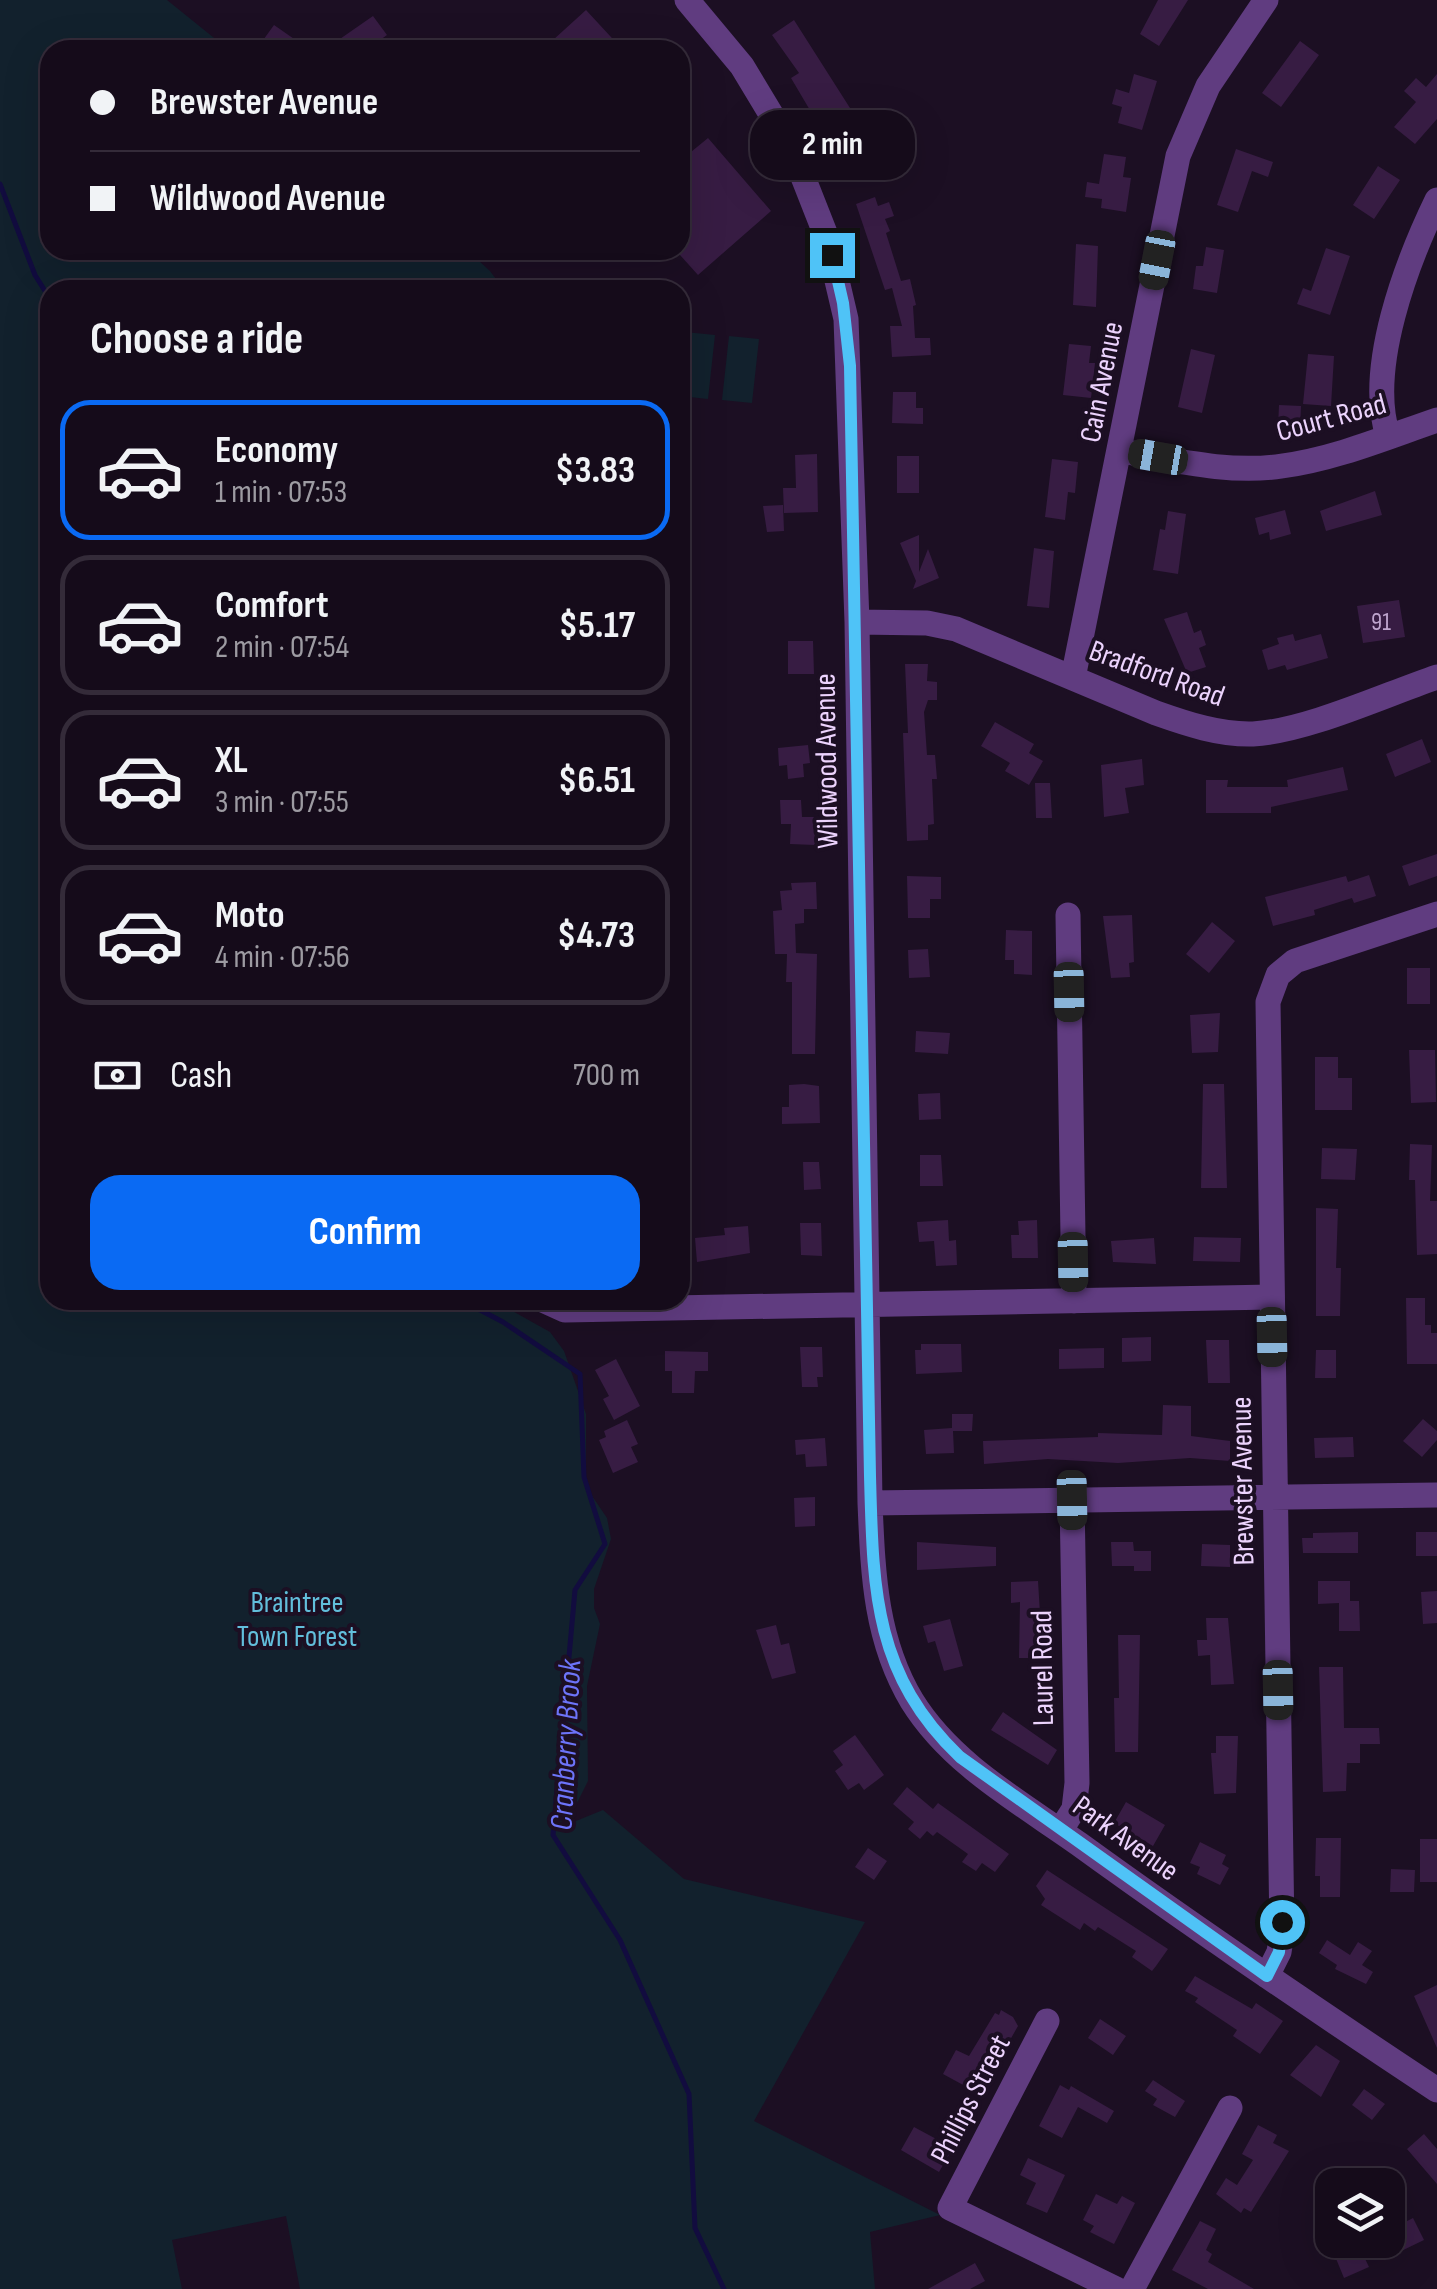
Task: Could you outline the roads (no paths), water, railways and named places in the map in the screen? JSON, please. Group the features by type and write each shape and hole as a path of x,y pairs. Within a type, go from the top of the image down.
{"street":[{"name":"Wildwood Avenue","path":"686,0 742,66 783,132 808,184 836,270 849,349 873,1565"},
{"name":"Cain Avenue","path":"1073,678 1171,184 1183,142 1215,72 1266,0"},
{"path":"1388,436 1382,408 1388,348 1408,269 1437,200"},
{"name":"Court Road","path":"1121,451 1215,466 1266,468 1314,460 1437,420"},
{"name":"Bradford Road","path":"857,622 941,625 1190,725 1255,734 1302,724 1437,677"},
{"name":"Brewster Avenue","path":"1267,1976 1279,1952 1282,1933 1267,1014 1274,983 1286,968 1305,957 1437,914"},
{"path":"1068,915 1074,1301"},
{"path":"690,1308 1272,1297"},
{"path":"870,1502 1437,1494"},
{"name":"Laurel Road","path":"1060,1831 1074,1809 1077,1783 1072,1500"},
{"name":"Park Avenue","path":"873,1565 884,1641 920,1712 960,1757 1267,1976 1437,2090"},
{"name":"Phillips Street","path":"1047,2022 950,2208 1116,2289"},
{"path":"1132,2289 1230,2108"}],"waterway":[{"name":"Cranberry Brook","path":"0,184 40,283"},
{"name":"Cranberry Brook","path":"480,1310 580,1374 584,1477 605,1544 575,1590 553,1835 620,1940 689,2094 695,2228 724,2289"}],"park label":[{"name":"Braintree Town Forest","path":"297,1619"}]}
